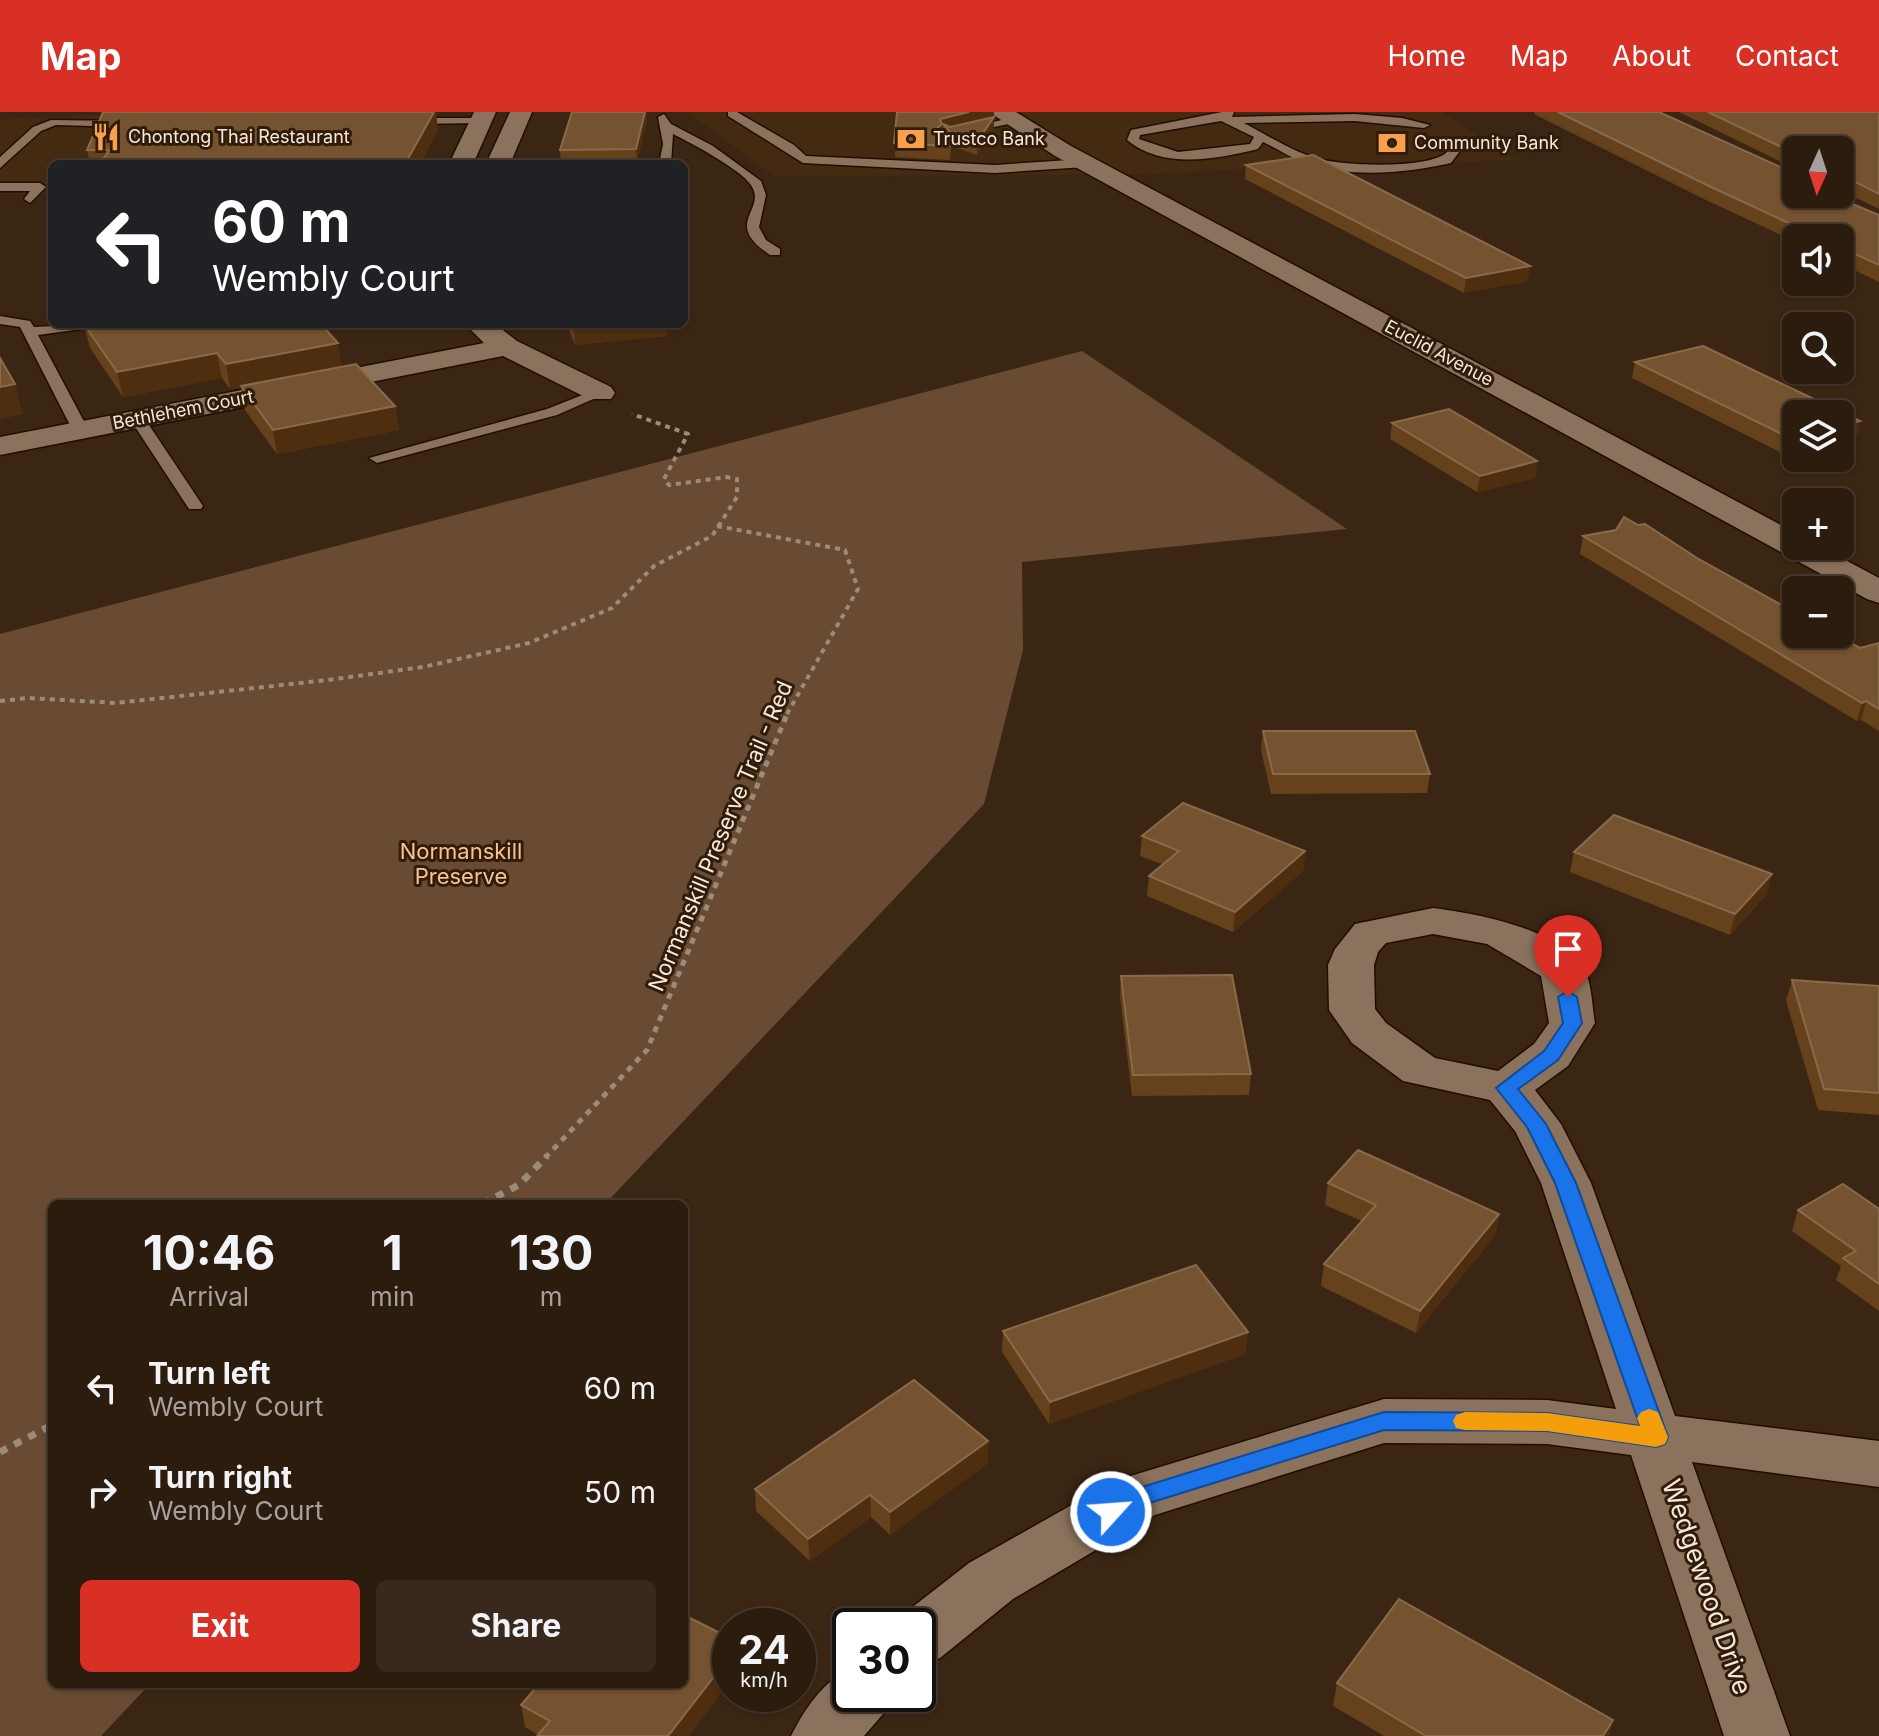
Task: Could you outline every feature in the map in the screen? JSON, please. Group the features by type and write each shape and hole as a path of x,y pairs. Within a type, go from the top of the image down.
{"street":[{"path":"500,160 521,112"},
{"path":"463,160 484,116"},
{"name":"Euclid Avenue","path":"1007,116 1076,158 1879,592"},
{"path":"485,328 507,347 600,393"},
{"name":"Bethlehem Court","path":"0,446 507,347"},
{"path":"1433,921 1494,929 1528,944 1563,971 1572,1023 1551,1055 1506,1088 1420,1070 1369,1033 1352,1010 1351,965 1357,949 1371,933 1433,921"},
{"name":"Wedgewood Drive","path":"1506,1088 1536,1124 1566,1183 1757,1736"},
{"path":"936,1625 991,1581 1135,1498 1384,1421 1547,1422 1879,1464"},
{"path":"824,1736 845,1712"}],"lane":[{"path":"732,114 790,147 803,159 995,169 1076,158"},
{"path":"390,122 484,116"},
{"path":"949,134 1007,116"},
{"path":"1261,136 1254,147 1184,158 1156,153 1133,140 1135,132 1226,116 1386,117 1424,125"},
{"path":"1226,116 1311,161 1384,168 1447,160 1454,151 1447,143"},
{"path":"0,164 37,129 58,117 132,124"},
{"path":"664,118 669,144 666,160"},
{"path":"664,118 757,184 759,198 751,230 756,241 775,252"},
{"path":"944,151 993,160 1076,158"},
{"path":"0,187 40,187 30,199 48,199"},
{"path":"0,320 25,324 80,429"},
{"path":"29,332 59,328"},
{"path":"377,458 552,412 600,393"},
{"path":"138,419 195,506"}],"path":[{"path":"0,701 28,698 116,703 423,667 529,643 612,608 654,566 712,536 737,497 737,479 727,477 669,485 664,479 688,434 639,418 600,393"},
{"name":"Normanskill Preserve Trail - Red","path":"490,1200 519,1185 647,1050 786,716 858,589 845,550 717,526"},
{"path":"0,1452 48,1427"}],"shaded area":[{"path":"176,112 234,160 48,160 48,194 0,195 0,119"},
{"path":"688,112 1441,112 1517,160 1130,174 775,177"}],"green space":[{"name":"Normanskill Preserve","path":"1082,351 1347,529 1022,562 1023,650 984,804 609,1200 48,1200 48,1688 146,1688 101,1736 0,1736 0,634"}],"building":[{"path":"103,112 434,112 407,160 102,160 110,150 87,150"},
{"path":"572,112 645,112 636,149 560,150"},
{"path":"897,112 969,112 940,119 942,124 933,132 939,143 951,146 894,143"},
{"path":"1558,112 1659,112 1782,168 1782,208 1854,208 1854,204 1879,215 1879,265 1854,253 1854,224 1791,224"},
{"path":"1708,112 1879,112 1879,194 1854,181 1854,136 1782,136 1782,147"},
{"path":"994,117 977,142 951,133 943,124 950,127"},
{"path":"1313,155 1530,266 1466,278 1246,165"},
{"path":"87,328 325,328 338,343 226,364 217,353 117,372"},
{"path":"1703,346 1816,400 1782,400 1782,434 1635,362"},
{"path":"0,358 15,384 0,387"},
{"path":"356,364 395,406 273,430 241,386"},
{"path":"1449,409 1537,461 1480,476 1392,423"},
{"path":"1624,517 1638,525 1645,524 1697,558 1782,605 1782,648 1854,648 1854,645 1860,648 1879,643 1879,709 1866,701 1862,703 1583,536 1616,530"},
{"path":"1263,731 1415,731 1430,774 1273,774"},
{"path":"1183,803 1305,851 1235,912 1149,876 1179,851 1142,836"},
{"path":"1614,815 1772,874 1735,914 1574,852"},
{"path":"1232,975 1251,1074 1133,1075 1121,976"},
{"path":"1792,980 1879,986 1879,1093 1824,1089"},
{"path":"1358,1150 1499,1214 1420,1311 1324,1264 1376,1205 1328,1183"},
{"path":"1843,1184 1879,1209 1879,1284 1843,1258 1856,1251 1798,1210"},
{"path":"1196,1265 1248,1332 1050,1402 1003,1331"},
{"path":"914,1380 988,1441 890,1512 870,1495 808,1539 755,1489"},
{"path":"1399,1599 1613,1720 1603,1736 1426,1736 1337,1683"},
{"path":"688,1617 712,1629 712,1679 668,1736 537,1736 550,1721 521,1705 536,1688 688,1688"}],"slow traffic":[{"path":"1465,1421 1547,1422 1656,1437 1649,1418"}],"place":[{"name":"Chontong Thai Restaurant","path":"106,137"},
{"name":"Trustco Bank","path":"911,139"},
{"name":"Community Bank","path":"1392,143"}],"route":[{"path":"1111,1512 1135,1498 1384,1421 1547,1422 1656,1437 1566,1183 1536,1124 1506,1088 1551,1055 1572,1023 1568,997"}]}
